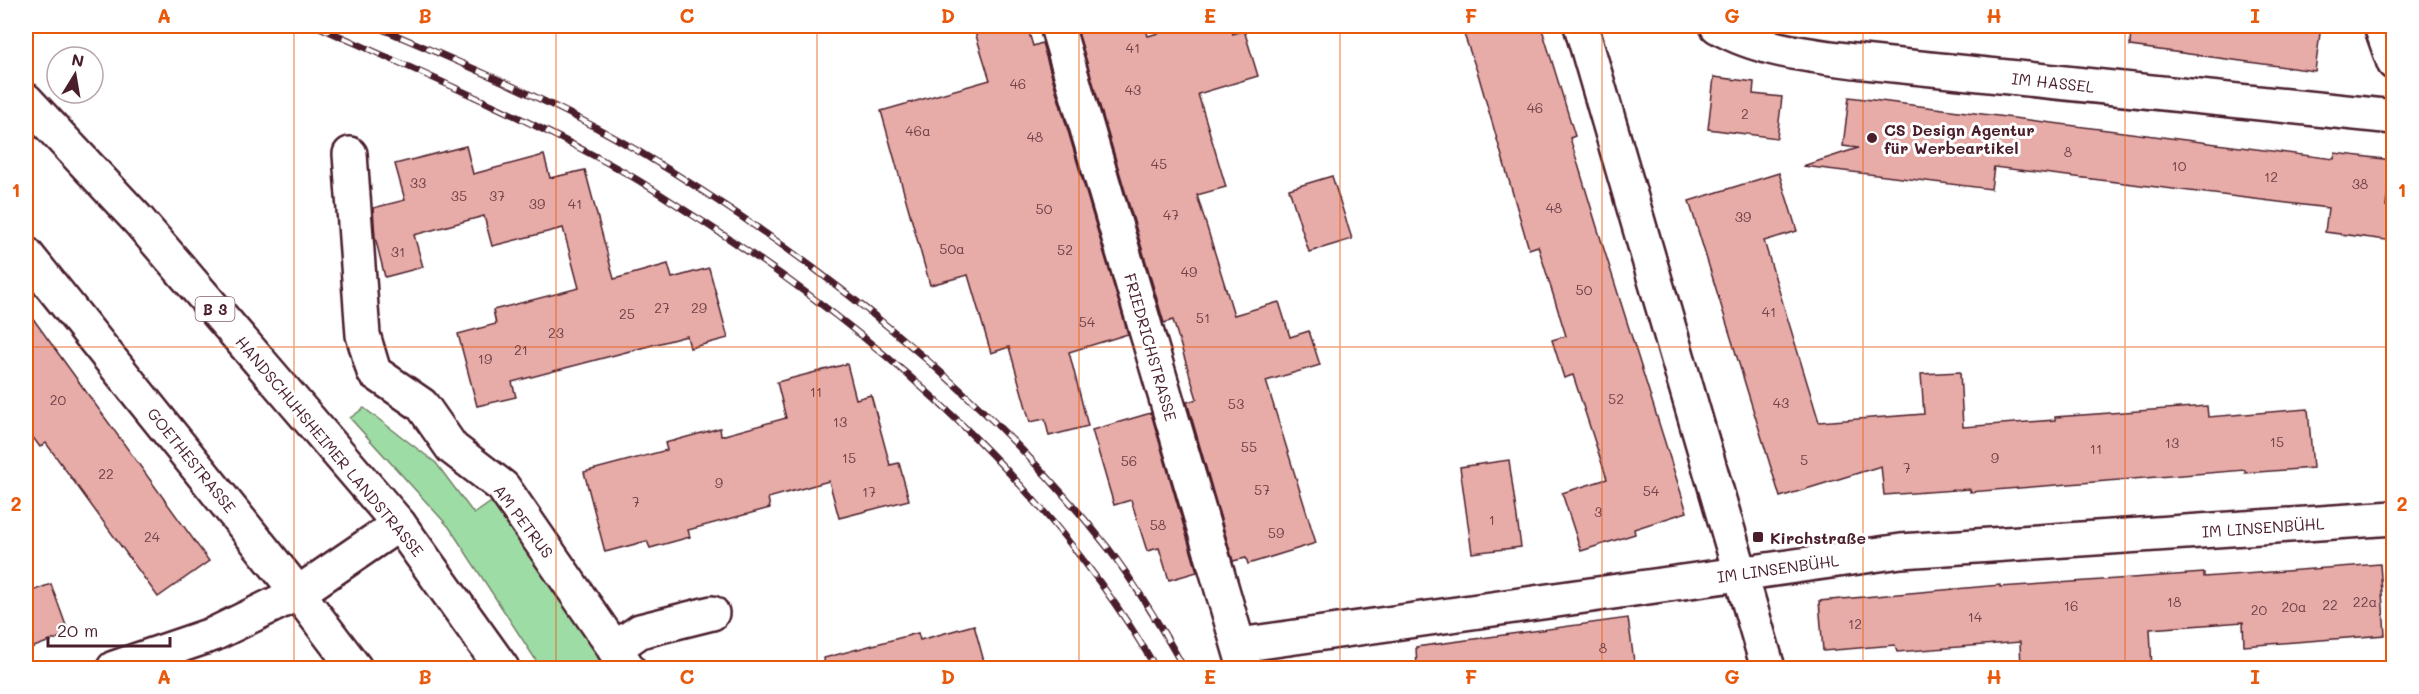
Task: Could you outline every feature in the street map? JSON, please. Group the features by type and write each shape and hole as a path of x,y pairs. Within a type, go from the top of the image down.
{"street":[{"name":"FRIEDRICHSTRASSE","path":"1058,26 1242,657"},
{"path":"1581,26 1768,669"},
{"name":"IM HASSEL","path":"1717,26 1731,34 1800,53 1853,61 2394,117"},
{"path":"2381,26 2394,63"},
{"name":"HANDSCHUHSHEIMER LANDSTRASSE","path":"26,100 139,221 399,524 502,669"},
{"name":"AM PETRUS","path":"350,154 363,335 374,372 422,405 452,448 503,487 621,659"},
{"name":"GOETHESTRASSE","path":"26,254 298,593 355,669"},
{"name":"IM LINSENBÜHL","path":"1242,657 1739,573 1901,551 2394,518"},
{"path":"114,669 214,634 298,593 399,524"},
{"path":"621,659 640,631 712,613"}],"green space":[{"path":"364,408 436,463 474,514 494,500 611,668 541,668 449,527 350,418"}],"building":[{"path":"973,26 1027,26 1033,46 1042,43 1128,334 1069,352 1088,426 1049,436 1045,419 1030,422 1009,347 991,353 968,275 930,285 881,111 990,80"},
{"path":"1098,26 1145,26 1148,36 1182,26 1230,26 1233,34 1244,30 1258,76 1198,94 1226,187 1197,195 1234,315 1279,302 1290,337 1309,331 1320,365 1266,381 1316,543 1248,564 1246,558 1233,561 1187,402 1197,399 1173,320 1164,323 1078,32"},
{"path":"1461,26 1541,26 1575,136 1570,138 1687,512 1634,529 1635,534 1581,551 1562,493 1607,479 1573,375 1564,378 1552,340 1566,336 1538,246 1529,249 1478,74"},
{"path":"2131,26 2321,26 2315,71 2130,46"},
{"path":"1714,77 1754,82 1753,94 1782,97 1777,138 1708,129"},
{"path":"1849,97 2334,159 2335,153 2392,160 2386,206 2394,207 2394,241 2325,232 2328,208 1994,167 1991,189 1803,166 1858,148 1843,146"},
{"path":"466,146 473,174 544,155 550,178 585,170 614,279 668,264 672,278 709,268 728,338 690,348 687,336 512,382 516,397 477,406 458,334 496,324 493,310 579,288 563,228 492,246 484,216 414,235 423,267 385,277 375,237 373,208 405,200 395,164"},
{"path":"1779,173 1797,231 1764,241 1819,422 1924,414 1921,374 1960,372 1963,427 2055,420 2055,417 2207,406 2208,417 2308,409 2313,468 2245,473 2245,470 1970,492 1970,489 1884,495 1881,466 1780,497 1689,201"},
{"path":"1332,176 1352,239 1309,252 1289,189"},
{"path":"26,309 209,561 158,597 46,443 40,447 26,428"},
{"path":"847,364 856,399 871,395 890,465 899,463 909,500 839,518 829,481 768,498 770,508 688,530 690,537 650,548 647,541 605,552 584,472 667,450 665,443 720,428 721,436 786,418 777,382"},
{"path":"1151,413 1197,572 1169,580 1159,548 1147,551 1131,500 1114,505 1092,430"},
{"path":"1509,460 1521,547 1472,553 1460,467"},
{"path":"2380,564 2385,635 2244,646 2243,622 2150,629 2152,669 2021,669 2020,642 1897,652 1895,645 1823,651 1819,601 2000,585 2000,587 2204,573 2204,577"},
{"path":"51,584 69,634 26,650 26,593"},
{"path":"1628,618 1635,669 1417,669 1416,647"},
{"path":"974,625 986,669 825,669 824,658 918,633 920,640"}],"railway":[{"path":"317,26 511,114 624,172 702,221 833,313 896,364 956,419 1012,476 1065,537 1113,601 1156,668"},
{"path":"375,26 509,84 638,151 766,233 891,329 1007,435 1060,491 1119,562 1184,668"}],"place":[{"name":"CS Design Agentur für Werbeartikel","path":"1872,138"},
{"name":"Kirchstraße","path":"1758,537"}]}
